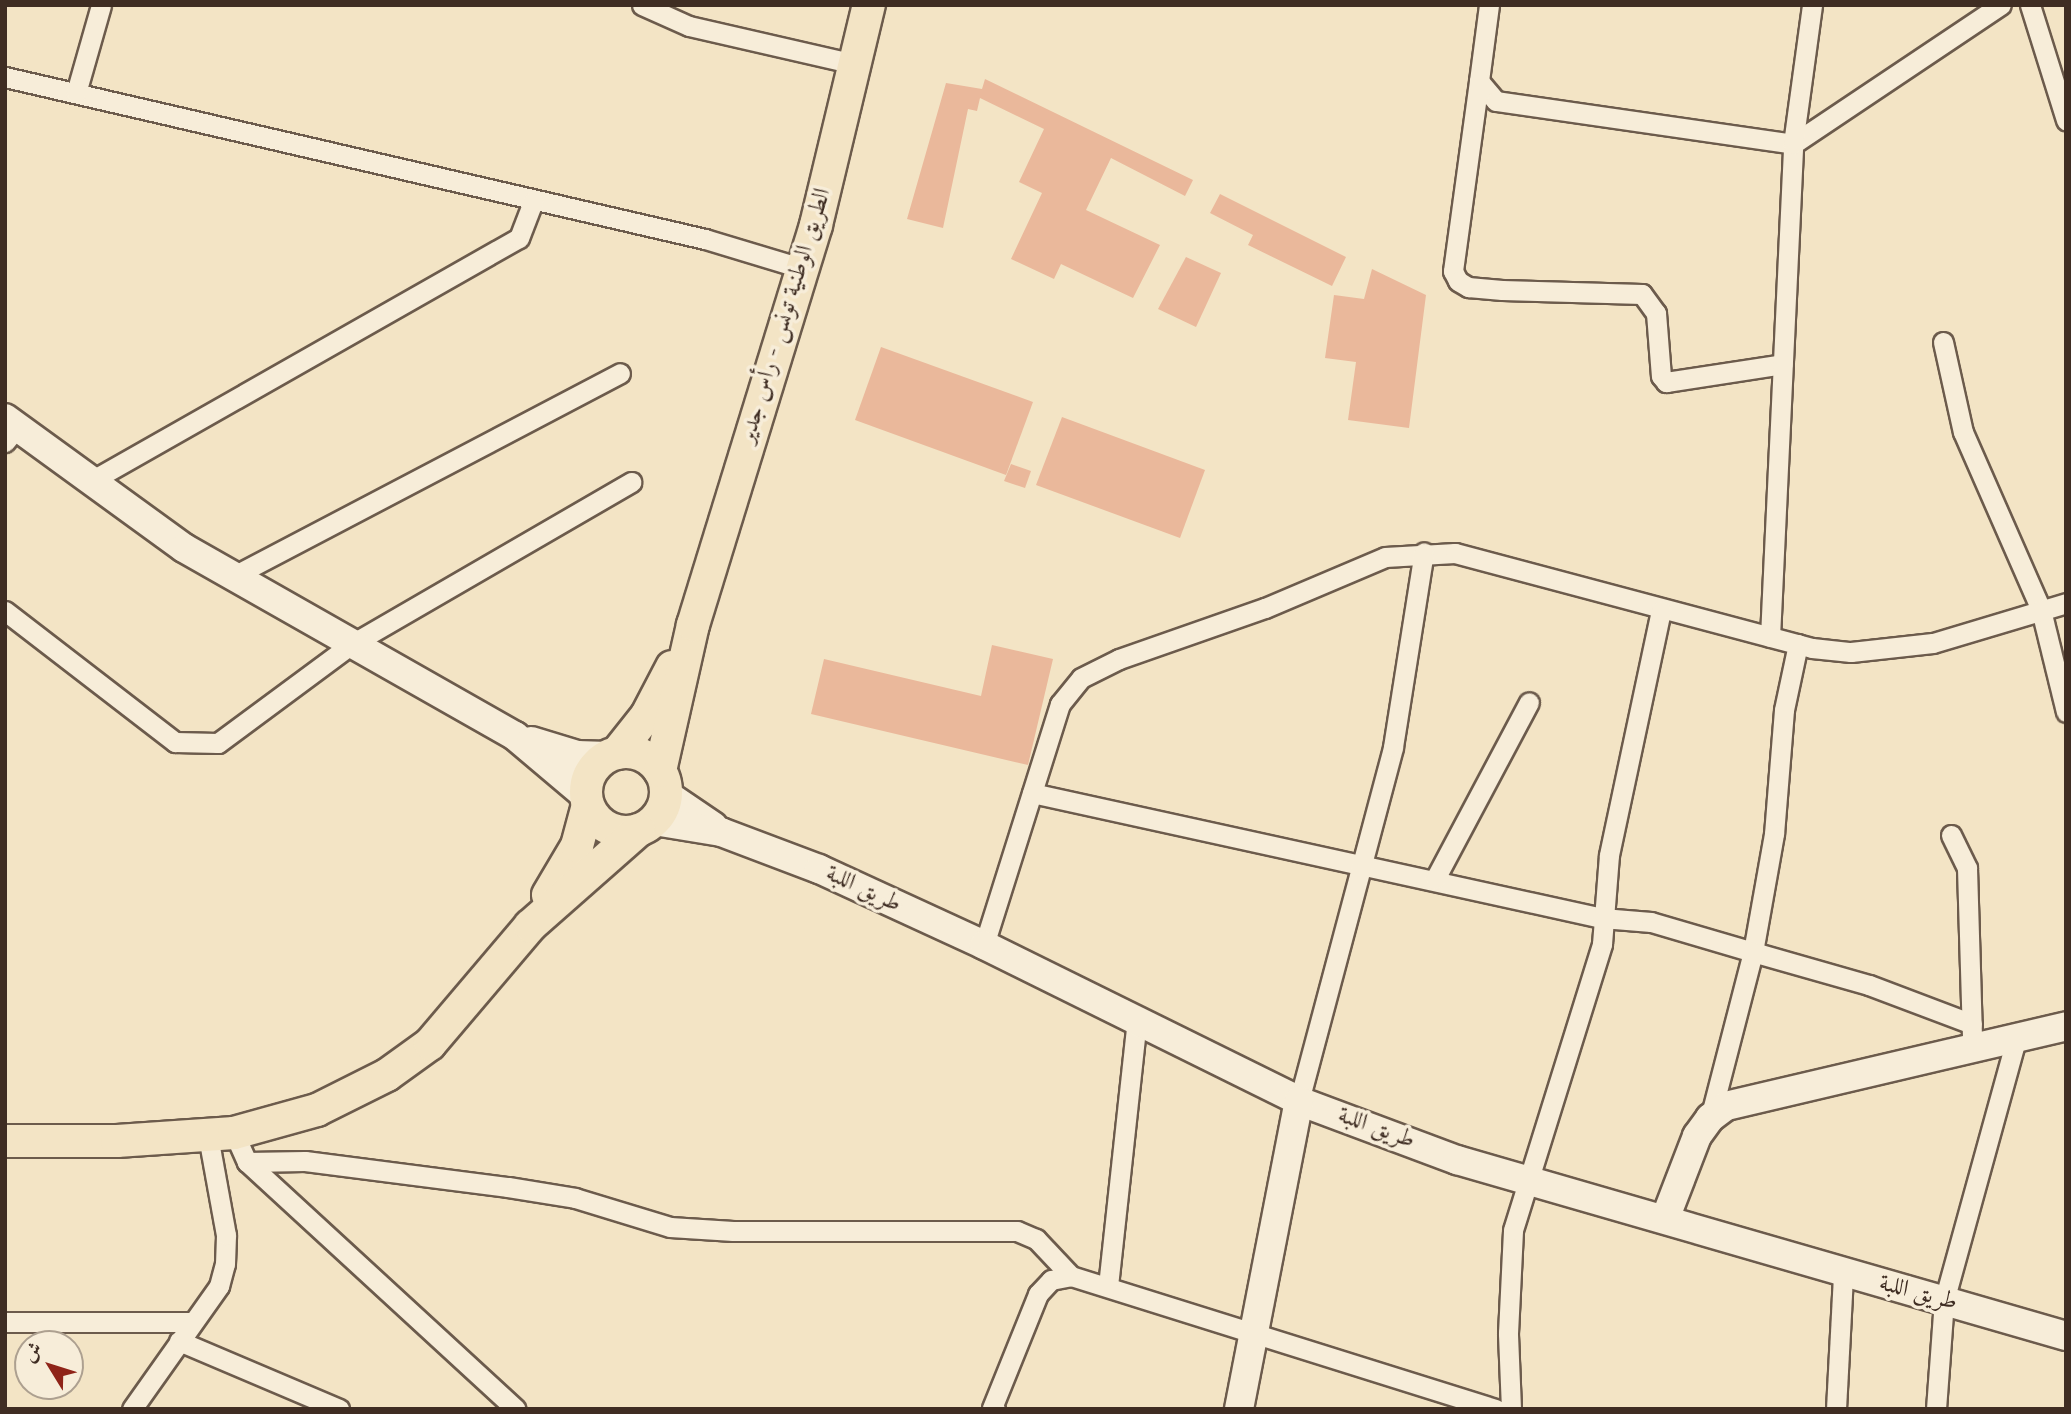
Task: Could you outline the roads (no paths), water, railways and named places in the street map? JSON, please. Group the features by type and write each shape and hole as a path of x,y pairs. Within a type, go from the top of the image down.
{"main road":[{"name":"الطريق الوطنية تونس - رأس جدير","path":"655,804 693,625 801,268 869,5"},
{"path":"9,429 232,577 515,736 587,800 594,816 614,831 655,804"},
{"name":"الطريق الوطنية تونس - رأس جدير","path":"612,755 648,715 693,625"},
{"path":"515,736 577,755 637,753 655,804"},
{"path":"530,926 577,846 591,773 612,755"},
{"path":"5,1141 221,1135 317,1110 387,1075 430,1044 530,926 655,804"},
{"name":"طريق اللبة","path":"655,804 819,869 984,945 1300,1101 1525,1181 2066,1336"},
{"path":"1665,1219 1698,1136 1710,1118 1726,1106 1972,1035 2016,1039 2066,1026"},
{"path":"1239,1409 1300,1101"}],"street":[{"path":"76,93 101,5"},
{"path":"1489,5 1453,271 1458,281 1468,287 1502,290 1642,294 1656,313 1661,376 1665,382 1783,364"},
{"path":"1770,637 1793,144 1812,5"},
{"path":"1479,81 1496,101 1522,108 1793,144 2001,5"},
{"path":"2030,5 2066,120"},
{"path":"649,7 689,26 855,64"},
{"path":"5,77 705,239 801,268"},
{"path":"91,481 519,238 533,201"},
{"path":"1943,342 1963,432 2041,610 2066,712"},
{"path":"232,577 620,373"},
{"path":"5,611 175,743 196,746 218,743 352,644 631,482"},
{"path":"984,945 1060,704 1081,678 1119,659 1265,608 1385,557 1424,552 1455,553 1661,610 1798,644 1851,652 1893,650 1933,643 2066,603"},
{"path":"1300,1101 1393,747 1424,552"},
{"path":"1511,1409 1509,1280 1513,1230 1525,1181 1602,944 1602,918 1620,794 1661,610"},
{"path":"1710,1118 1753,952 1774,834 1784,710 1798,644"},
{"path":"1435,879 1529,702"},
{"path":"1032,793 1435,879 1602,918 1651,922 1870,985 1972,1035 1968,868 1951,835"},
{"path":"1108,1286 1137,1020"},
{"path":"1936,1409 1944,1301 2016,1039"},
{"path":"221,1135 512,1407"},
{"path":"132,1409 219,1286 225,1264 226,1235 221,1135"},
{"path":"247,1162 305,1161 508,1187 575,1198 670,1227 733,1231 1017,1231 1036,1239 1071,1276"},
{"path":"1836,1409 1843,1274"},
{"path":"993,1408 1038,1294 1051,1280 1071,1276 1496,1409"},
{"path":"5,1322 193,1322"},
{"path":"179,1341 339,1409"}]}
